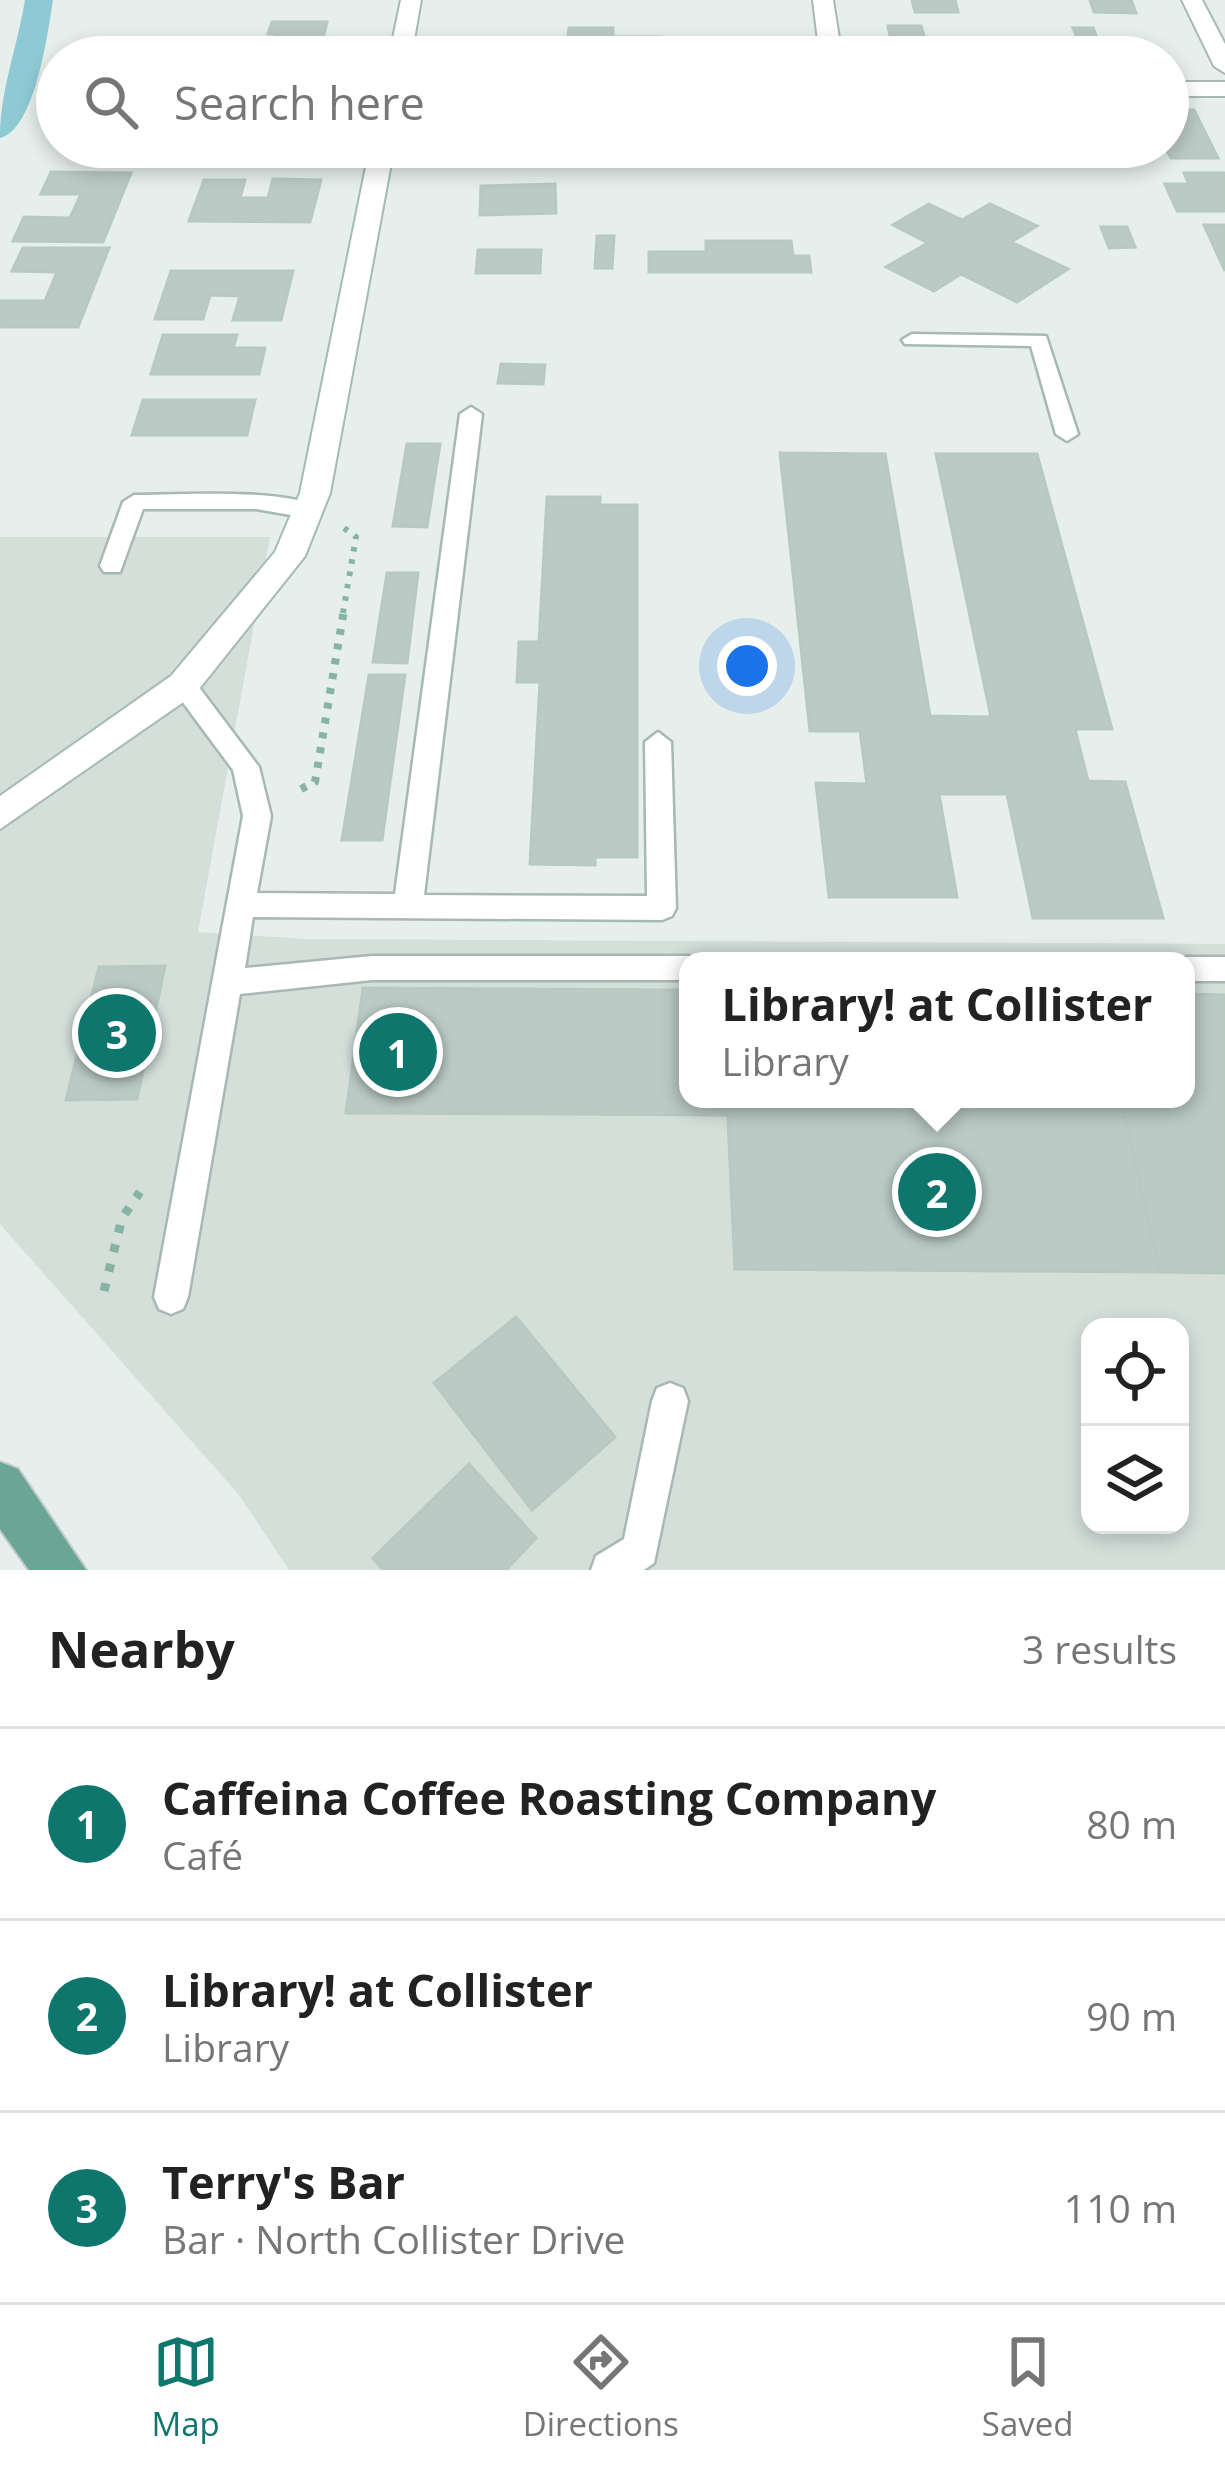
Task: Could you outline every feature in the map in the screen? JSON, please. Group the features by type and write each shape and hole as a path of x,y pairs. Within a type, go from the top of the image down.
{"main road":[{"path":"0,1487 60,1570"}],"street":[{"path":"404,36 411,0"},
{"path":"823,0 828,36"},
{"path":"1192,0 1225,66"},
{"path":"1189,88 1225,89"},
{"path":"0,815 183,685 289,556 308,510 378,168"}],"lane":[{"path":"912,340 1039,340 1066,434"},
{"path":"408,906 471,414"},
{"path":"112,566 134,502 256,502 308,510"},
{"path":"171,1297 245,905 257,816 246,767 183,685"},
{"path":"245,905 662,908 658,742"},
{"path":"230,982 372,968 679,968"},
{"path":"610,1570 641,1550 670,1401"}],"path":[{"path":"301,789 315,782 356,538 344,528"},
{"path":"104,1291 122,1217 140,1192"}],"shaded area":[{"path":"0,537 270,537 198,932 308,939 1225,944 1225,1570 289,1570 239,1495 0,1224"}],"building":[{"path":"912,0 955,0 958,12 915,12"},
{"path":"1090,0 1131,0 1136,13 1094,12"},
{"path":"272,22 327,22 324,36 268,34"},
{"path":"888,26 921,26 924,36 890,36"},
{"path":"569,28 613,28 613,36 568,36"},
{"path":"1073,28 1093,28 1096,36 1076,36"},
{"path":"1189,110 1194,110 1218,158 1189,158"},
{"path":"51,172 131,173 103,242 13,241 24,217 70,218 81,194 41,194"},
{"path":"1184,173 1225,173 1225,211 1177,211 1165,184 1189,184"},
{"path":"273,179 321,180 310,222 189,221 204,180 245,180 240,198 268,198"},
{"path":"555,184 556,213 480,215 481,186"},
{"path":"929,204 962,220 990,204 1037,226 1011,242 1068,269 1017,302 961,274 934,291 886,267 928,243 893,225"},
{"path":"1204,225 1225,225 1225,271"},
{"path":"1101,227 1127,227 1135,247 1109,248"},
{"path":"597,236 614,236 612,268 595,268"},
{"path":"706,241 791,241 793,256 809,256 811,272 649,272 649,252 706,252"},
{"path":"23,248 109,248 78,327 0,327 0,301 45,301 57,272 12,271"},
{"path":"478,250 541,250 540,273 476,273"},
{"path":"171,271 293,271 281,320 233,320 240,296 210,295 203,319 155,319"},
{"path":"163,335 237,335 233,348 265,348 259,374 151,374"},
{"path":"501,364 545,365 543,384 498,383"},
{"path":"143,400 255,400 247,435 132,435"},
{"path":"407,444 440,444 427,527 393,526"},
{"path":"780,453 885,454 930,716 991,717 936,454 1037,454 1112,729 1075,729 1088,781 1125,782 1163,918 1033,918 1007,794 939,794 957,897 829,897 816,783 867,784 860,731 810,731"},
{"path":"547,497 600,497 600,505 637,505 637,857 595,857 595,865 530,864 540,682 517,682 519,642 539,642"},
{"path":"387,573 418,573 407,663 373,662"},
{"path":"369,675 405,675 382,840 342,840"},
{"path":"165,966 137,1099 66,1100 99,967"},
{"path":"363,988 679,990 679,1108 728,1108 728,1115 346,1113"},
{"path":"1195,994 1225,995 1225,1273 1160,1272 1123,1108 1195,1108"},
{"path":"727,1108 1123,1108 1160,1272 735,1269"},
{"path":"516,1317 615,1437 532,1510 434,1383"},
{"path":"469,1464 536,1538 506,1570 383,1570 373,1558"}],"waterway":[{"path":"0,129 28,66 39,0"}],"place":[{"name":"Terry's Bar","path":"117,1033"},
{"name":"Caffeina Coffee Roasting Company","path":"398,1052"},
{"name":"Library! at Collister","path":"937,1192"}]}
